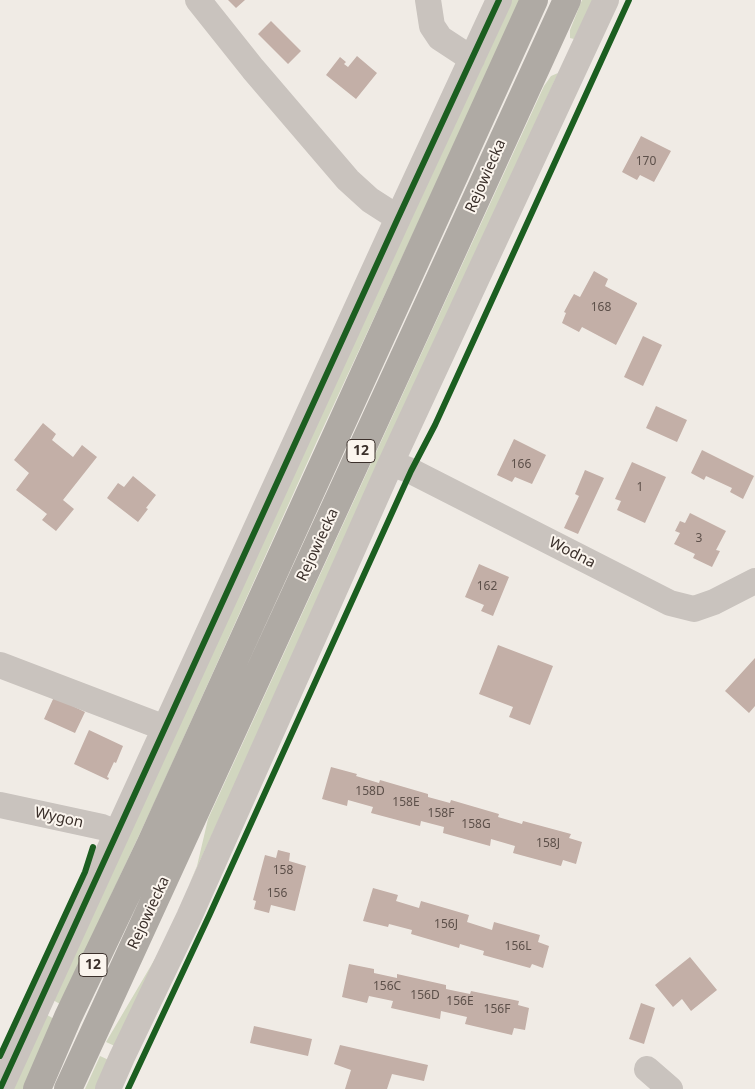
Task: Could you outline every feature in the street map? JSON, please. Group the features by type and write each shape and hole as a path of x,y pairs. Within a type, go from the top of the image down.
{"highway":[{"name":"Rejowiecka","path":"36,1089 159,824 534,0"},
{"name":"Rejowiecka","path":"68,1089 567,0"}],"street":[{"path":"198,0 253,69 348,180 370,200 398,218"},
{"path":"428,0 432,26 440,38 472,60"},
{"path":"0,1089 499,0"},
{"path":"108,1089 189,917 391,463 606,0"},
{"path":"544,48 577,62"},
{"name":"Wodna","path":"391,463 411,471 670,603 694,608 714,602 755,581"},
{"path":"0,665 165,728"},
{"name":"Wygon","path":"0,805 102,827 117,833"},
{"path":"647,1069 670,1089"}],"green space":[{"path":"507,0 521,0 317,441 156,799 60,1004 51,999"},
{"path":"582,0 593,0 574,39 570,38 570,30"},
{"path":"558,73 189,885 197,866 208,819 544,86 551,76"},
{"path":"159,952 117,1047 106,1042"},
{"path":"44,1013 54,1019 25,1089 9,1089"},
{"path":"100,1056 111,1061 99,1089 85,1089"}],"building":[{"path":"228,0 245,0 236,8"},
{"path":"271,21 301,51 288,64 258,34"},
{"path":"357,56 377,73 356,99 326,75 340,57 346,62 344,64 348,67"},
{"path":"641,136 671,151 654,182 640,175 637,180 622,172"},
{"path":"594,271 608,279 605,286 637,303 616,345 582,327 579,332 562,323 566,313 564,312 574,294 580,297"},
{"path":"643,336 662,345 643,386 624,377"},
{"path":"656,406 687,420 677,442 646,428"},
{"path":"43,423 56,434 52,440 73,457 82,445 97,457 63,500 74,509 56,531 42,520 47,514 16,490 29,473 14,460"},
{"path":"514,439 546,455 532,484 515,477 512,482 497,475"},
{"path":"702,450 754,476 743,499 730,492 732,488 706,476 704,480 691,473"},
{"path":"632,462 666,477 645,523 617,510 621,501 615,499"},
{"path":"585,470 604,478 578,534 564,528 579,496 575,494"},
{"path":"133,476 156,495 138,522 107,498 118,483 124,487"},
{"path":"690,513 726,531 716,550 720,551 712,567 693,558 695,554 674,544 680,533 675,531 680,521 685,523"},
{"path":"479,564 509,577 493,616 481,611 484,605 465,597"},
{"path":"498,645 553,666 530,725 509,717 513,707 479,694"},
{"path":"755,658 755,706 749,713 725,691"},
{"path":"54,697 85,712 75,733 44,719"},
{"path":"89,730 123,746 116,763 114,762 107,777 109,778 108,780 74,764"},
{"path":"331,767 357,774 356,776 379,783 380,780 428,794 428,797 450,803 451,800 499,814 498,817 522,824 523,821 571,834 569,838 582,842 576,864 563,860 561,866 513,853 515,846 491,839 490,846 443,833 444,827 421,821 420,826 371,813 373,807 348,800 347,806 322,799"},
{"path":"278,850 290,853 289,861 306,866 295,911 271,905 269,913 254,909 256,901 253,900 265,855 276,858"},
{"path":"373,888 398,895 396,901 419,908 421,901 469,915 467,922 492,930 494,922 540,935 538,942 549,946 543,968 532,964 530,968 483,955 484,951 460,944 459,948 411,934 412,930 389,924 388,927 363,921"},
{"path":"690,957 717,990 691,1011 682,999 673,1007 655,985"},
{"path":"349,964 374,969 374,973 397,978 397,974 446,985 446,989 470,994 471,991 519,1001 518,1005 529,1008 525,1030 514,1028 512,1035 465,1024 467,1017 441,1011 440,1019 391,1008 393,1001 369,996 367,1003 342,997"},
{"path":"641,1003 655,1008 644,1044 629,1039"},
{"path":"254,1026 312,1039 308,1056 250,1043"},
{"path":"340,1045 428,1065 424,1081 392,1074 387,1089 345,1089 351,1070 334,1064"}],"cycle path":[{"path":"0,1089 499,0"},
{"path":"128,1089 629,0"},
{"path":"0,1056 85,872 93,847"}]}
